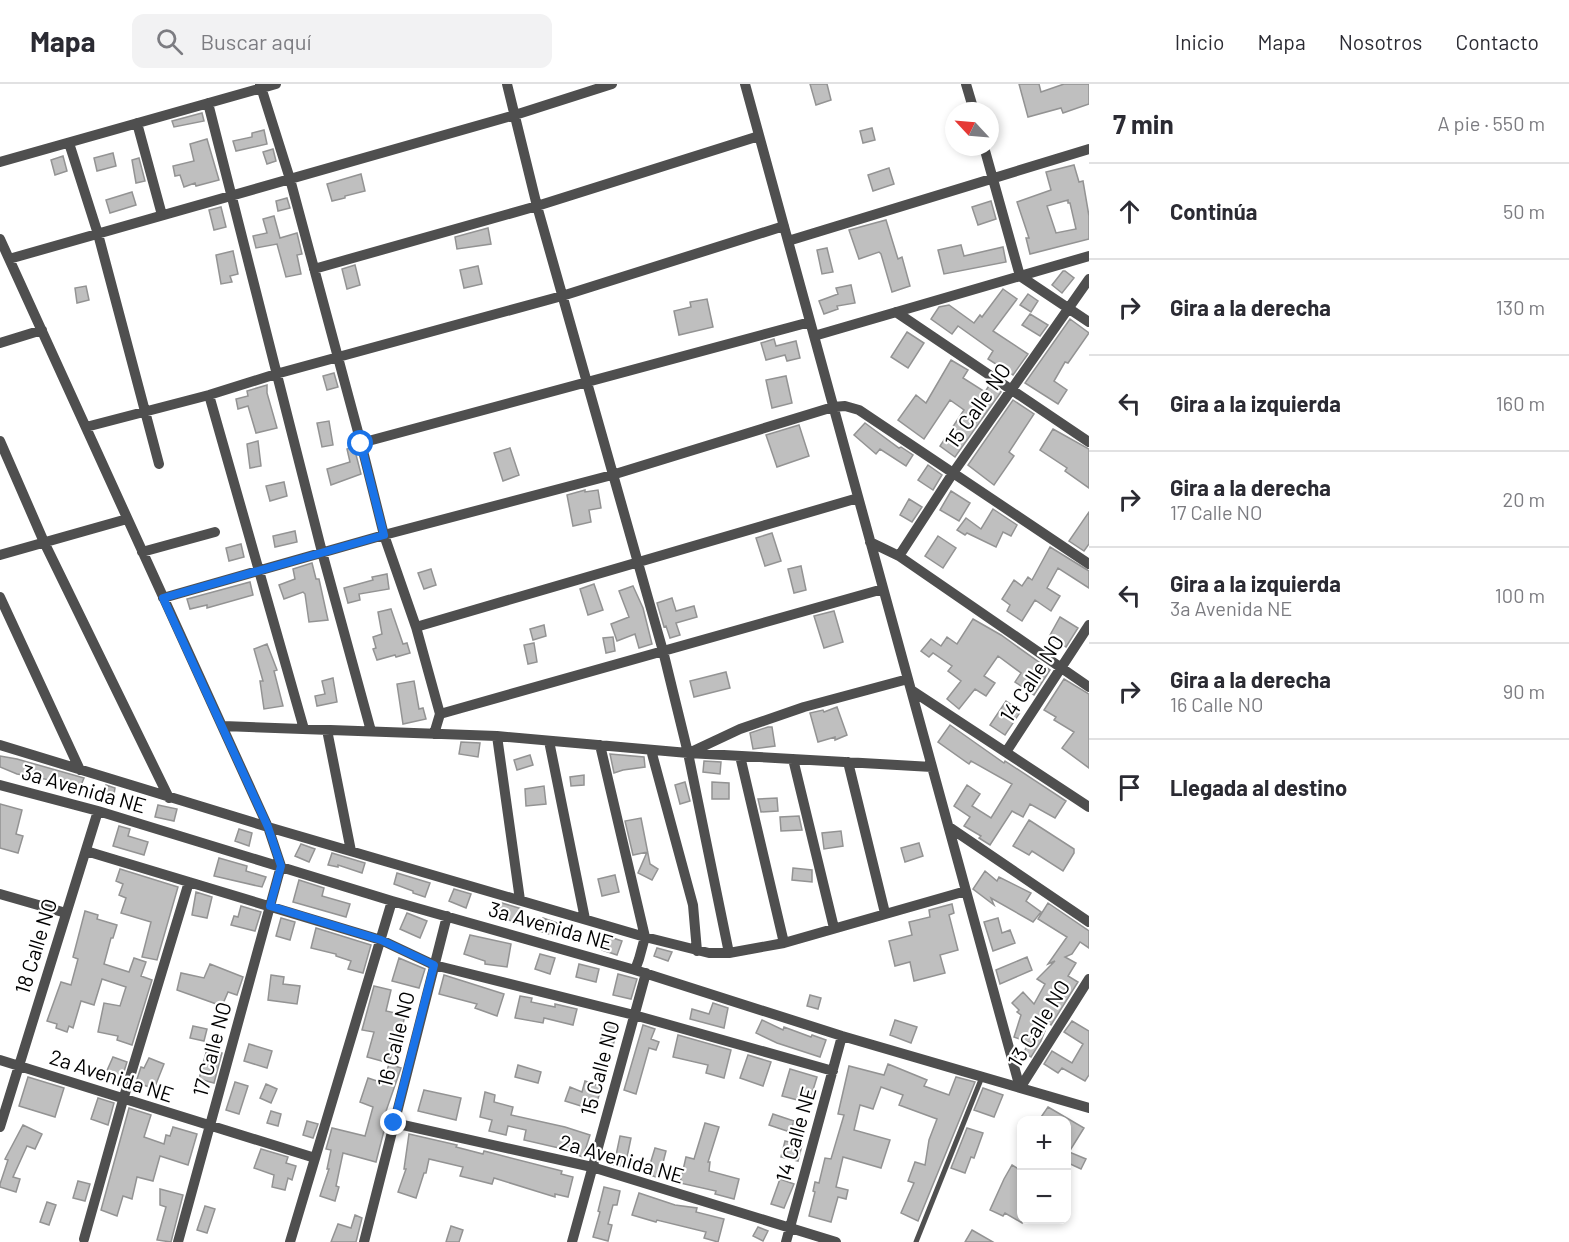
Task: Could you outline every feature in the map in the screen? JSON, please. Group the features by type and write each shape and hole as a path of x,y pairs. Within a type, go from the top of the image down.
{"street":[{"path":"0,162 261,86 276,84"},
{"path":"507,84 537,206 663,651 688,753 729,953"},
{"path":"9,259 515,115 612,84"},
{"path":"745,84 1020,1088"},
{"path":"969,85 972,102"},
{"path":"261,86 290,179 384,535 416,627 440,714 434,734"},
{"path":"208,103 322,552 371,731"},
{"path":"137,123 162,215"},
{"path":"314,269 537,206 759,136"},
{"path":"69,143 98,234 159,464"},
{"path":"788,241 1089,149"},
{"path":"987,156 1020,276 1089,322"},
{"path":"86,427 562,296 784,226"},
{"path":"0,239 223,726 268,827 281,866"},
{"path":"814,336 1089,256"},
{"name":"15 Calle NO","path":"899,556 953,473 1089,279"},
{"path":"896,312 1089,442"},
{"path":"361,444 810,322"},
{"path":"0,343 42,330"},
{"path":"209,395 304,729"},
{"path":"163,598 384,535 612,475 833,406 845,406 859,410 1089,564"},
{"path":"0,441 44,542 169,798"},
{"path":"416,627 858,498"},
{"path":"0,555 128,519"},
{"path":"142,552 215,532"},
{"path":"870,542 899,556 1089,687"},
{"path":"440,714 883,589"},
{"path":"0,597 80,770"},
{"name":"14 Calle NO","path":"1006,752 1089,625"},
{"path":"688,753 740,729 804,706 910,684 1089,807"},
{"path":"223,726 497,736 688,753 932,767"},
{"path":"327,730 351,851"},
{"path":"497,736 520,900"},
{"path":"549,741 585,919"},
{"path":"0,745 169,798 697,951 729,953 784,943 966,891"},
{"path":"600,745 645,937 634,970"},
{"path":"651,750 693,905 697,951"},
{"path":"740,756 784,943"},
{"path":"793,759 834,928"},
{"path":"848,762 885,913"},
{"name":"3a Avenida NE","path":"0,785 281,866 392,901 646,973 842,1036 1089,1108"},
{"name":"18 Calle NO","path":"0,1126 98,812"},
{"path":"949,827 1089,922"},
{"path":"86,851 381,940 434,965 634,1014 833,1071"},
{"name":"17 Calle NO","path":"178,1242 281,866"},
{"path":"84,1239 123,1100 189,882"},
{"path":"0,894 66,913"},
{"path":"291,1242 392,901"},
{"name":"16 Calle NO","path":"364,1242 447,916"},
{"name":"15 Calle NO","path":"572,1242 646,973"},
{"name":"13 Calle NO","path":"1020,1088 1089,979"},
{"name":"14 Calle NE","path":"786,1242 842,1036"},
{"name":"2a Avenida NE","path":"0,1060 315,1158"},
{"name":"2a Avenida NE","path":"394,1123 592,1167 836,1242"}],"lane":[{"path":"916,1242 982,1077"}],"building":[{"path":"810,84 827,84 831,100 816,105"},
{"path":"1019,84 1039,84 1041,92 1064,84 1089,84 1089,104 1063,113 1061,108 1028,117"},
{"path":"202,113 204,121 174,127 172,121"},
{"path":"872,128 875,140 863,143 860,131"},
{"path":"264,130 267,144 236,151 233,141 252,137 252,133"},
{"path":"207,139 219,180 184,187 180,175 175,176 173,166 194,161 190,144"},
{"path":"273,149 276,161 267,164 263,152"},
{"path":"113,153 116,166 97,171 94,158"},
{"path":"63,156 67,171 55,175 51,160"},
{"path":"139,158 145,181 136,183 132,160"},
{"path":"1074,165 1079,182 1083,181 1089,216 1089,239 1030,254 1026,238 1029,238 1017,202 1051,190 1046,172","holes":["1068,200 1070,203 1076,229 1056,233 1047,206"]},
{"path":"889,168 894,184 873,191 868,175"},
{"path":"361,174 365,191 332,201 327,184"},
{"path":"132,192 136,205 110,213 106,200"},
{"path":"287,198 290,208 278,211 276,201"},
{"path":"991,201 996,219 978,225 972,207"},
{"path":"221,207 226,227 214,230 209,210"},
{"path":"274,216 280,238 297,233 302,254 297,255 301,274 286,277 277,244 256,248 253,236 267,233 263,219"},
{"path":"886,220 898,259 902,257 910,286 892,292 881,254 879,252 859,259 849,230"},
{"path":"488,228 491,244 457,249 455,237"},
{"path":"961,245 964,256 1003,247 1006,262 944,274 938,250"},
{"path":"827,248 833,272 822,274 817,250"},
{"path":"233,251 238,274 230,276 232,282 221,284 216,255"},
{"path":"355,265 360,285 347,289 342,269"},
{"path":"478,266 482,284 464,288 460,270"},
{"path":"1063,271 1074,278 1062,293 1052,285"},
{"path":"851,285 855,303 837,306 838,309 824,314 819,301 838,294 836,288"},
{"path":"86,286 89,300 77,303 75,288"},
{"path":"1003,289 1017,299 993,331 1028,354 1013,375 988,359 993,351 958,326 952,334 931,319 939,307 949,305 974,323 980,315 982,317"},
{"path":"1028,294 1038,301 1031,312 1020,305"},
{"path":"707,299 713,327 679,335 674,311 691,307 690,302"},
{"path":"1030,314 1048,325 1040,336 1022,325"},
{"path":"1070,319 1089,333 1068,363 1065,362 1054,381 1067,390 1058,404 1025,383"},
{"path":"907,332 924,343 908,368 891,357"},
{"path":"774,339 776,346 796,341 800,358 787,361 785,355 766,360 761,343"},
{"path":"951,360 968,370 963,378 985,392 990,384 1001,392 955,457 940,446 964,410 950,400 924,439 898,420 916,395 926,403"},
{"path":"334,373 338,387 327,390 323,376"},
{"path":"786,376 792,403 772,408 766,380"},
{"path":"267,385 267,393 277,428 256,433 248,406 238,409 236,399 248,396 247,391"},
{"path":"1013,400 1034,414 1009,452 1014,456 994,485 968,465"},
{"path":"329,421 333,445 322,447 317,423"},
{"path":"865,423 899,448 913,455 906,466 880,449 876,454 854,435"},
{"path":"799,425 809,456 777,467 766,435"},
{"path":"1053,429 1089,449 1089,488 1065,471 1067,468 1040,450"},
{"path":"258,441 261,466 250,468 247,444"},
{"path":"354,447 361,474 331,485 327,469 350,462 347,449"},
{"path":"510,448 519,475 503,481 494,453"},
{"path":"928,465 942,475 933,490 918,480"},
{"path":"284,482 287,496 270,501 266,486"},
{"path":"585,490 585,492 598,490 601,508 589,510 591,522 573,526 567,495"},
{"path":"951,491 970,503 959,521 940,510"},
{"path":"909,499 922,507 912,522 900,515"},
{"path":"993,509 1017,525 1011,536 1003,532 996,547 957,530 966,518 981,529"},
{"path":"1089,512 1089,544 1084,551 1069,541"},
{"path":"295,531 297,542 275,547 273,536"},
{"path":"772,533 781,561 765,566 756,538"},
{"path":"938,536 956,548 943,568 925,556"},
{"path":"241,544 244,557 229,561 226,548"},
{"path":"1050,547 1089,571 1089,588 1058,568 1047,588 1060,596 1051,611 1035,600 1022,621 1007,611 1010,605 1002,599 1014,580 1022,586 1028,577 1032,580"},
{"path":"312,563 316,579 319,579 328,620 309,622 305,594 303,592 284,599 279,585 295,579 293,569"},
{"path":"801,566 806,590 794,593 788,569"},
{"path":"431,569 436,585 424,589 418,573"},
{"path":"387,574 389,589 359,594 360,600 348,603 344,588"},
{"path":"250,582 253,595 207,608 207,605 190,609 187,599"},
{"path":"594,584 603,610 588,615 580,589"},
{"path":"633,586 643,608 652,644 639,648 635,634 617,641 611,624 629,617 619,591"},
{"path":"672,598 676,611 694,606 697,617 676,623 680,635 670,638 657,603"},
{"path":"391,609 403,644 407,643 410,653 377,660 373,649 376,648 373,637 382,634 378,612"},
{"path":"834,611 843,642 824,648 814,616"},
{"path":"1060,617 1078,628 1066,647 1049,637"},
{"path":"973,619 1001,635 1050,670 1034,695 1015,682 1021,673 998,656 984,676 995,683 986,696 975,689 959,709 947,699 961,681 948,671 952,666 933,653 929,657 921,651 931,639 941,646 947,637 957,644"},
{"path":"544,625 546,636 533,640 530,629"},
{"path":"613,637 615,651 606,653 603,638"},
{"path":"534,643 537,662 528,664 524,645"},
{"path":"267,644 277,670 274,671 283,706 264,709 260,681 263,681 254,649"},
{"path":"726,672 730,688 694,697 690,681"},
{"path":"333,678 337,702 317,706 315,696 325,694 322,681"},
{"path":"1064,679 1089,694 1089,768 1062,748 1074,732 1054,720 1056,717 1044,710"},
{"path":"414,681 419,709 423,708 426,719 403,724 397,684"},
{"path":"1006,701 1021,711 1005,735 990,725"},
{"path":"837,707 847,735 835,740 835,737 818,742 810,713 823,710 824,712"},
{"path":"950,725 1004,763 1005,761 1066,801 1055,818 1030,804 1023,817 1012,811 990,845 979,838 981,836 964,826 970,817 954,806 967,785 980,794 972,806 991,818 1012,784 971,761 969,764 938,742"},
{"path":"772,727 775,746 753,749 750,733"},
{"path":"461,742 480,743 478,757 459,754"},
{"path":"610,754 644,757 645,767 614,773"},
{"path":"530,755 533,765 517,770 514,760"},
{"path":"0,756 84,778 79,790 49,782 50,780 17,774 0,767"},
{"path":"704,761 721,762 720,774 703,772"},
{"path":"584,775 584,785 571,786 570,777"},
{"path":"685,782 690,801 680,804 675,785"},
{"path":"712,782 729,783 729,799 712,799"},
{"path":"106,785 115,788 113,800 104,798"},
{"path":"544,786 546,804 526,806 525,789"},
{"path":"777,798 778,811 761,812 758,799"},
{"path":"0,804 22,810 16,834 23,836 18,853 0,848"},
{"path":"158,805 177,809 174,821 155,817"},
{"path":"799,816 802,830 781,831 780,817"},
{"path":"641,818 650,864 658,869 652,880 638,873 647,852 633,855 625,821"},
{"path":"1029,820 1074,849 1063,871 1032,851 1029,855 1013,846"},
{"path":"119,826 130,829 128,836 148,842 144,855 113,846"},
{"path":"239,829 252,833 249,846 235,841"},
{"path":"841,831 843,846 824,849 822,833"},
{"path":"919,843 923,856 905,862 901,848"},
{"path":"301,844 315,849 309,862 295,856"},
{"path":"332,853 365,863 362,873 338,865 338,867 328,865"},
{"path":"219,858 247,866 246,871 266,877 262,887 214,876"},
{"path":"793,868 812,870 812,882 792,880"},
{"path":"120,869 178,887 157,960 142,957 151,922 121,913 126,898 119,895 123,884 116,881"},
{"path":"985,871 997,881 999,877 1031,893 1026,901 1041,912 1033,922 991,898 994,905 973,889"},
{"path":"397,873 430,883 425,897 394,884"},
{"path":"615,875 619,892 602,896 598,879"},
{"path":"299,880 324,888 322,896 350,904 346,917 293,902"},
{"path":"454,889 471,894 466,908 449,901"},
{"path":"196,892 212,897 207,918 192,915"},
{"path":"502,903 522,909 516,923 497,915"},
{"path":"1048,903 1089,931 1089,948 1080,942 1072,954 1065,957 1076,963 1068,976 1078,982 1051,1025 1048,1023 1031,1057 1024,1053 1028,1042 1014,1037 1021,1015 1012,1003 1023,992 1034,1004 1045,984 1037,979 1055,961 1048,964 1067,937 1038,919"},
{"path":"952,904 954,913 949,915 958,950 940,955 945,973 914,981 910,962 895,966 889,941 912,935 909,922 930,917 929,910"},
{"path":"241,906 261,912 255,931 231,925 234,916 238,917"},
{"path":"85,911 98,915 97,919 117,925 104,964 129,972 134,958 146,962 141,976 152,980 132,1045 117,1040 118,1036 98,1032 104,1003 120,1006 126,987 102,979 94,1005 81,1001 73,1028 69,1026 67,1032 56,1028 57,1024 47,1021 61,982 71,985 78,959 73,957"},
{"path":"407,913 427,921 420,938 400,929"},
{"path":"281,918 295,922 290,940 276,936"},
{"path":"543,918 560,924 556,936 539,931"},
{"path":"998,918 1002,933 1010,930 1015,943 993,951 984,922"},
{"path":"316,928 371,945 363,973 348,969 351,961 336,956 336,954 311,948"},
{"path":"470,935 511,944 507,967 485,964 485,961 464,954"},
{"path":"607,936 622,941 617,955 602,950"},
{"path":"657,948 672,952 668,961 654,956"},
{"path":"540,954 555,958 550,974 535,969"},
{"path":"1027,957 1032,970 1000,984 996,970"},
{"path":"399,958 425,969 419,988 392,981"},
{"path":"210,964 243,977 237,995 228,992 222,1006 177,990 181,973 204,978"},
{"path":"579,964 599,969 596,982 576,977"},
{"path":"618,974 637,979 631,999 613,995"},
{"path":"271,975 284,977 283,984 300,986 297,1004 268,1000"},
{"path":"444,975 504,994 497,1016 475,1008 477,1004 439,994"},
{"path":"374,986 391,990 386,1011 405,1015 400,1038 397,1038 389,1063 367,1057 374,1032 362,1030"},
{"path":"810,995 821,998 818,1009 807,1006"},
{"path":"520,996 532,998 531,1002 577,1009 573,1025 544,1018 543,1023 515,1018"},
{"path":"713,1003 728,1008 724,1028 690,1019 692,1009 709,1014"},
{"path":"762,1020 783,1030 784,1027 826,1040 820,1057 777,1043 756,1033"},
{"path":"895,1020 917,1027 911,1043 890,1035"},
{"path":"1072,1021 1089,1031 1089,1075 1085,1081 1062,1068 1058,1073 1044,1064 1052,1051 1072,1063 1083,1044 1064,1032"},
{"path":"606,1022 619,1026 613,1045 600,1042"},
{"path":"643,1025 655,1029 651,1039 659,1042 656,1050 649,1048 636,1094 624,1090"},
{"path":"193,1026 207,1029 204,1041 190,1038"},
{"path":"678,1035 731,1050 724,1078 706,1073 708,1065 673,1057"},
{"path":"249,1044 272,1051 267,1068 244,1061"},
{"path":"207,1049 222,1053 214,1083 199,1079"},
{"path":"748,1055 771,1062 763,1086 740,1078"},
{"path":"113,1057 127,1062 121,1081 105,1075"},
{"path":"149,1058 164,1064 154,1089 136,1082 141,1067 144,1068"},
{"path":"389,1064 401,1068 385,1114 388,1115 376,1162 343,1153 335,1201 320,1196 329,1169 327,1169 331,1150 326,1149 332,1128 365,1136 373,1107 360,1102 368,1078 383,1083"},
{"path":"888,1064 927,1080 924,1086 949,1095 956,1077 975,1082 918,1221 901,1213 914,1183 908,1181 915,1162 925,1165 929,1140 937,1119 899,1105 903,1095 881,1087 873,1109 860,1105 854,1130 890,1140 881,1168 843,1157 836,1187 848,1190 846,1199 838,1197 831,1222 809,1216 815,1182 819,1183 825,1158 831,1159 844,1115 838,1114 849,1066 884,1075"},
{"path":"518,1065 541,1072 538,1083 515,1077"},
{"path":"790,1069 817,1077 809,1103 782,1096"},
{"path":"28,1077 64,1088 55,1117 19,1106"},
{"path":"585,1081 602,1087 594,1110 565,1101 570,1087 582,1092"},
{"path":"235,1082 248,1086 239,1114 226,1110"},
{"path":"266,1084 277,1089 271,1103 260,1098"},
{"path":"983,1088 1003,1095 994,1117 974,1110"},
{"path":"424,1090 461,1098 456,1120 418,1111"},
{"path":"485,1092 495,1095 494,1102 513,1107 511,1115 590,1135 583,1157 559,1148 524,1140 526,1130 508,1126 506,1135 489,1131 492,1120 480,1117"},
{"path":"98,1098 114,1103 108,1125 91,1119"},
{"path":"1048,1107 1063,1116 1042,1116"},
{"path":"129,1108 151,1115 144,1137 164,1144 166,1135 170,1136 173,1127 197,1134 188,1165 160,1156 153,1181 137,1177 132,1199 123,1196 117,1216 101,1210"},
{"path":"271,1111 281,1114 278,1126 267,1123"},
{"path":"773,1114 794,1121 790,1132 769,1125"},
{"path":"1071,1120 1084,1128 1071,1149"},
{"path":"307,1121 318,1124 313,1138 303,1135"},
{"path":"705,1123 719,1127 708,1162 710,1162 709,1171 739,1179 734,1199 715,1194 716,1191 680,1183 686,1157 694,1159"},
{"path":"23,1125 42,1134 35,1149 27,1146 13,1177 20,1179 16,1192 0,1187 0,1184 8,1160 5,1159"},
{"path":"967,1128 983,1133 974,1158 971,1157 965,1173 951,1168"},
{"path":"409,1134 457,1145 456,1147 483,1154 484,1151 562,1171 561,1174 573,1177 568,1197 555,1194 555,1197 494,1178 492,1184 460,1176 463,1167 429,1159 416,1198 398,1192 406,1169 404,1169"},
{"path":"620,1136 631,1138 625,1167 614,1165"},
{"path":"785,1141 802,1145 798,1161 781,1157"},
{"path":"655,1148 666,1151 659,1178 647,1174"},
{"path":"261,1149 288,1157 286,1163 296,1166 292,1180 288,1178 285,1190 272,1187 274,1175 254,1168"},
{"path":"1071,1153 1086,1159 1081,1169 1071,1164"},
{"path":"1012,1165 1017,1168 1017,1220 1005,1213 1003,1216 990,1210"},
{"path":"780,1179 794,1184 784,1208 771,1204"},
{"path":"78,1181 90,1184 85,1201 73,1198"},
{"path":"604,1187 620,1191 617,1205 613,1205 608,1224 612,1225 608,1241 593,1237"},
{"path":"160,1189 183,1195 171,1242 157,1240 166,1207 160,1205"},
{"path":"639,1193 675,1205 697,1208 696,1212 724,1219 718,1242 704,1238 706,1232 632,1215"},
{"path":"47,1202 56,1205 49,1225 40,1222"},
{"path":"205,1206 215,1209 207,1233 197,1230"},
{"path":"355,1215 362,1218 356,1242 331,1242 338,1224 351,1228"},
{"path":"451,1226 463,1230 459,1242 446,1242"},
{"path":"758,1227 768,1231 763,1241 753,1236"},
{"path":"972,1230 993,1242 965,1242"}],"route":[{"path":"361,444 384,535 163,598 268,827 281,866 270,906 381,940 434,965 394,1123"}]}
